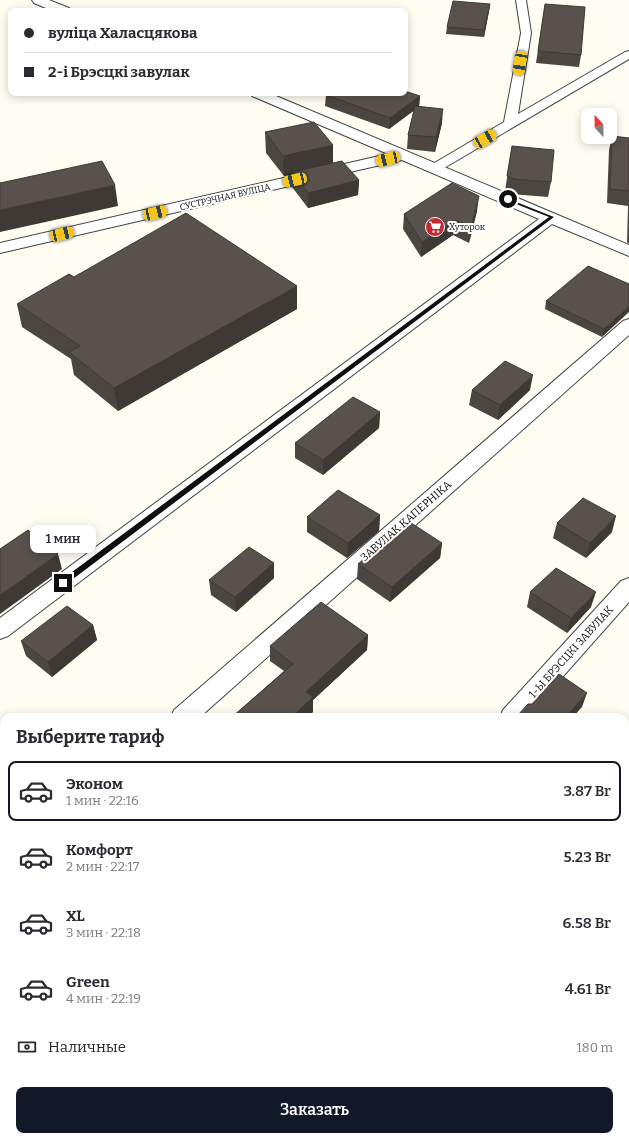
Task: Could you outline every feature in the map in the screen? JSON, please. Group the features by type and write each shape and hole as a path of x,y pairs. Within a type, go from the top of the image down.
{"street":[{"path":"38,0 57,8"},
{"path":"264,96 629,251"},
{"name":"СУСТРЭЧНАЯ ВУЛІЦА","path":"0,248 403,155"},
{"path":"0,630 552,217"},
{"name":"ЗАВУЛАК КАПЕРНІКА","path":"188,713 629,325"},
{"name":"1-Ы БРЭСЦКІ ЗАВУЛАК","path":"516,713 629,587"}],"lane":[{"path":"510,124 526,33 521,0"},
{"path":"435,168 629,54"}],"building":[{"path":"453,1 490,4 484,30 447,27"},
{"path":"545,4 585,7 581,55 538,51"},
{"path":"408,92 420,96 390,118 329,96 408,96"},
{"path":"415,106 443,109 436,137 408,135"},
{"path":"314,122 333,145 283,156 265,132"},
{"path":"617,137 629,138 629,191 610,189 612,144 617,144"},
{"path":"512,146 554,150 551,182 514,179 507,176"},
{"path":"102,161 115,185 0,210 0,183"},
{"path":"342,161 359,180 308,193 292,172"},
{"path":"452,183 479,196 471,227 455,220 422,242 404,214"},
{"path":"186,213 297,286 114,388 69,352 80,346 17,304 69,274 74,277"},
{"path":"588,266 629,284 629,306 604,329 546,301"},
{"path":"505,361 533,375 500,405 472,390"},
{"path":"353,397 380,412 323,460 295,443"},
{"path":"338,490 380,515 348,543 307,517"},
{"path":"583,498 616,516 590,543 557,523"},
{"path":"408,521 442,543 392,587 358,564"},
{"path":"28,530 58,554 0,595 0,549"},
{"path":"249,547 274,563 235,597 209,580"},
{"path":"556,568 596,592 571,618 530,592"},
{"path":"321,602 368,635 306,692 313,697 296,713 237,713 293,664 270,646"},
{"path":"67,606 93,625 48,662 21,641"},
{"path":"559,674 587,693 569,713 520,713 528,704 532,704"}],"place":[{"name":"Хуторок","path":"435,227"}],"route":[{"path":"63,583 552,217 508,199"}]}
